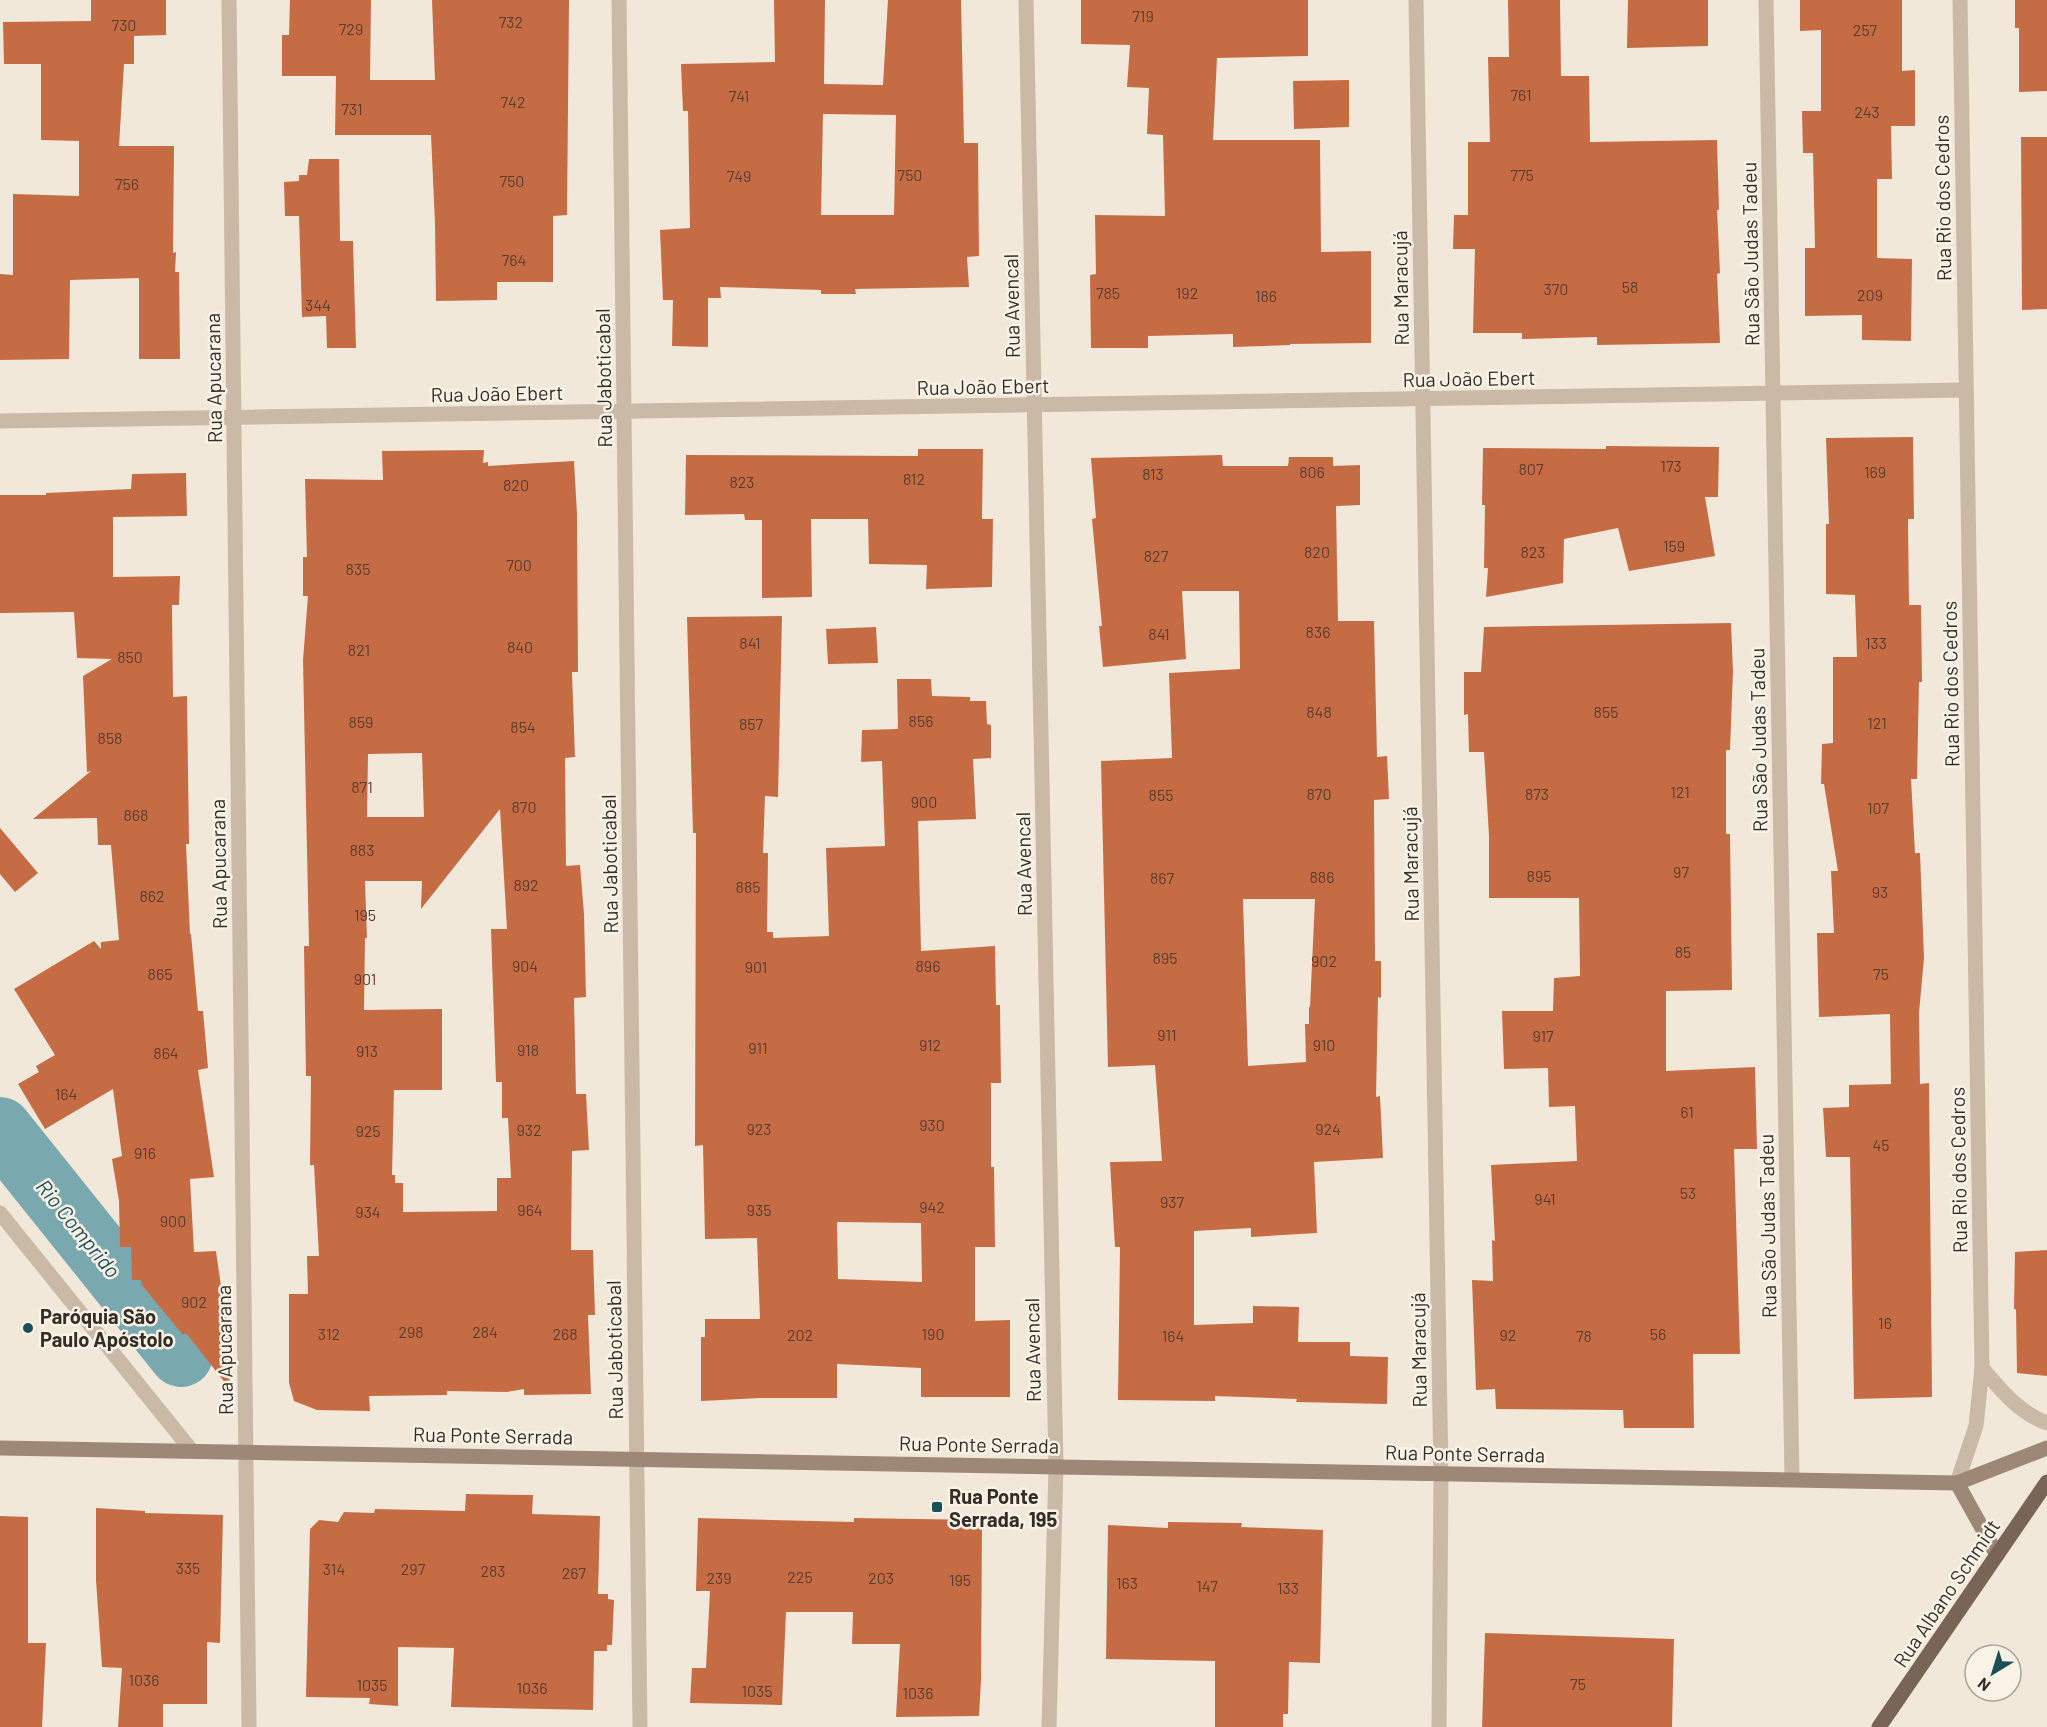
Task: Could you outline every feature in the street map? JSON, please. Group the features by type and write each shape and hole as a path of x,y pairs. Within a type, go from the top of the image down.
{"main road":[{"name":"Rua Albano Schmidt","path":"1879,1727 2047,1482"}],"street":[{"name":"Rua Apucarana","path":"229,0 249,1727"},
{"name":"Rua Jaboticabal","path":"619,0 640,1727"},
{"name":"Rua Avencal","path":"1026,0 1056,1467 1049,1727"},
{"name":"Rua Maracujá","path":"1416,0 1441,1474 1439,1727"},
{"name":"Rua São Judas Tadeu","path":"1766,0 1792,1479"},
{"name":"Rua Rio dos Cedros","path":"1957,1483 1976,1426 1982,1368 1960,0"},
{"name":"Rua João Ebert","path":"0,421 1966,390"},
{"path":"0,1213 192,1451"},
{"path":"1982,1368 2023,1411 2047,1423"},
{"name":"Rua Ponte Serrada","path":"0,1448 1957,1483 2047,1448"},
{"path":"1957,1483 1997,1555"}],"building":[{"path":"91,0 166,0 166,35 134,36 134,64 124,64 119,146 174,146 173,253 176,252 175,272 179,272 180,359 139,359 139,278 70,280 69,359 0,360 0,274 13,275 13,194 79,196 79,141 41,140 41,64 4,64 3,22 91,21"},
{"path":"290,0 371,0 370,80 435,80 432,0 569,0 567,215 553,216 553,282 497,282 497,300 436,301 431,135 335,135 336,76 282,76 282,35 289,35"},
{"path":"774,0 825,0 824,84 883,85 888,0 961,0 964,143 978,143 979,256 967,257 969,287 855,289 856,294 821,294 821,290 720,287 721,298 708,298 708,347 672,346 673,300 663,300 660,230 690,228 688,111 683,111 681,64 775,62","holes":["823,114 896,115 894,215 821,215"]},
{"path":"1081,0 1308,0 1308,56 1217,58 1213,140 1320,140 1321,252 1371,251 1371,343 1233,347 1233,334 1148,336 1148,348 1091,348 1090,275 1096,274 1095,215 1165,216 1163,135 1147,134 1149,88 1127,87 1130,45 1081,44"},
{"path":"1508,0 1560,0 1561,76 1589,76 1590,142 1717,140 1720,273 1717,274 1720,343 1597,345 1597,337 1522,339 1522,333 1473,333 1475,249 1453,249 1454,215 1468,215 1468,142 1490,142 1488,57 1509,57"},
{"path":"1628,0 1708,0 1708,46 1627,48"},
{"path":"1800,0 1902,0 1902,71 1915,70 1915,126 1891,126 1892,179 1877,179 1877,258 1912,259 1911,341 1862,340 1862,315 1805,316 1805,248 1815,248 1813,153 1803,153 1802,111 1821,111 1821,30 1800,31"},
{"path":"2015,0 2047,0 2047,91 2019,92 2019,28 2015,28"},
{"path":"1349,80 1349,127 1294,129 1293,81"},
{"path":"2021,137 2047,137 2047,309 2022,310"},
{"path":"309,159 339,159 340,241 353,241 356,348 327,348 326,316 302,317 299,216 285,216 284,182 299,181 299,175 307,175"},
{"path":"1913,437 1914,519 1908,519 1909,605 1921,605 1922,682 1919,682 1917,779 1911,779 1915,853 1920,853 1924,958 1919,1013 1920,1084 1929,1083 1932,1397 1854,1399 1850,1157 1826,1157 1823,1108 1849,1107 1849,1085 1891,1084 1890,1014 1819,1017 1817,933 1834,933 1831,871 1838,871 1824,784 1821,784 1822,744 1833,743 1833,657 1857,657 1855,595 1826,594 1826,524 1829,524 1826,438"},
{"path":"1606,446 1719,447 1718,497 1705,497 1715,556 1629,571 1618,528 1564,539 1563,583 1486,597 1488,568 1484,568 1483,448 1606,449"},
{"path":"918,449 983,449 982,519 993,519 992,587 926,589 927,565 869,564 868,519 811,519 812,597 762,598 762,520 745,520 744,514 685,515 686,455 918,456"},
{"path":"484,450 483,463 488,462 488,466 574,461 577,514 578,672 572,672 575,757 565,758 566,866 580,865 584,914 586,997 574,998 576,1094 586,1094 589,1150 572,1151 571,1250 593,1250 595,1315 588,1315 591,1394 524,1395 524,1389 507,1392 447,1391 447,1395 369,1396 370,1411 317,1410 294,1401 289,1383 289,1294 308,1294 307,1256 319,1256 314,1165 310,1165 311,1076 306,1076 304,946 309,946 303,660 308,596 303,596 303,557 307,557 305,479 383,480 382,451","holes":["422,753 424,817 367,817 368,754","500,809 507,929 491,929 496,1082 502,1082 502,1118 508,1118 511,1178 497,1178 497,1211 403,1212 403,1183 395,1183 395,1175 392,1175 394,1090 442,1090 442,1009 364,1010 365,938 367,938 365,881 422,881 421,909"]},
{"path":"1222,455 1223,466 1288,466 1289,457 1333,457 1333,466 1360,465 1360,505 1336,506 1338,621 1374,621 1377,757 1387,756 1389,799 1374,800 1375,961 1381,961 1376,1097 1380,1096 1383,1158 1314,1162 1317,1233 1251,1237 1251,1228 1194,1231 1194,1325 1253,1323 1253,1306 1299,1307 1298,1342 1350,1342 1350,1356 1388,1357 1387,1404 1296,1402 1297,1399 1215,1396 1215,1401 1118,1400 1120,1247 1115,1247 1110,1162 1162,1161 1155,1065 1108,1067 1101,761 1172,758 1169,673 1240,669 1239,591 1182,591 1186,659 1103,667 1099,626 1102,626 1092,519 1096,518 1091,458","holes":["1243,899 1315,899 1309,1024 1305,1024 1306,1062 1248,1066"]},
{"path":"186,473 187,516 113,517 113,577 180,576 179,605 172,605 173,697 187,696 189,844 186,844 190,934 198,1011 203,1011 208,1068 198,1070 214,1177 190,1179 194,1252 216,1251 221,1286 225,1286 230,1389 186,1333 183,1335 141,1284 141,1280 132,1280 131,1247 120,1247 119,1201 112,1159 122,1156 113,1089 45,1129 18,1084 39,1072 36,1066 55,1055 14,989 94,941 101,949 101,942 119,940 111,845 98,845 97,818 33,819 91,771 87,772 83,676 112,659 77,658 74,612 0,613 0,495 46,495 46,493 131,489 132,474"},
{"path":"782,616 778,797 765,796 763,853 768,853 767,932 773,932 773,938 829,936 826,848 885,846 882,761 861,762 862,730 898,729 897,679 931,679 932,696 970,697 970,701 986,701 987,724 991,725 991,758 973,759 976,819 918,821 921,951 995,946 996,1005 1000,1005 1001,1083 991,1083 991,1167 994,1167 995,1247 975,1247 975,1321 1010,1320 1010,1397 921,1397 921,1368 837,1364 837,1398 701,1401 701,1337 705,1337 705,1319 760,1319 757,1238 705,1239 703,1145 695,1146 696,833 693,833 687,617","holes":["837,1222 921,1223 922,1282 838,1279"]},
{"path":"1731,623 1733,671 1730,750 1726,750 1726,834 1730,834 1732,990 1666,991 1666,1071 1755,1067 1757,1149 1734,1149 1740,1354 1693,1354 1694,1428 1624,1428 1623,1410 1496,1409 1495,1389 1476,1390 1472,1280 1493,1281 1492,1240 1495,1241 1491,1165 1577,1161 1575,1106 1549,1107 1548,1068 1504,1069 1502,1011 1553,1011 1554,978 1580,976 1579,898 1489,898 1489,836 1484,752 1469,752 1468,714 1464,715 1464,672 1481,672 1484,627"},
{"path":"876,627 878,663 828,664 826,629"},
{"path":"0,828 38,873 15,892 0,874"},
{"path":"2047,1250 2047,1376 2017,1373 2016,1309 2014,1309 2015,1252"},
{"path":"466,1494 533,1495 532,1514 600,1516 598,1594 608,1594 608,1599 614,1600 612,1645 607,1645 607,1651 594,1651 593,1710 451,1707 454,1648 398,1647 398,1706 369,1704 370,1698 306,1697 310,1529 319,1520 338,1522 344,1512 374,1513 375,1509 465,1511"},
{"path":"96,1508 145,1511 145,1513 223,1515 220,1643 207,1642 207,1704 163,1704 163,1727 118,1727 122,1668 102,1667 96,1580"},
{"path":"0,1516 28,1517 28,1643 46,1643 42,1727 0,1727"},
{"path":"698,1518 854,1522 854,1518 982,1520 979,1716 896,1717 900,1644 852,1644 853,1612 786,1612 782,1705 690,1703 692,1668 706,1668 710,1591 696,1591"},
{"path":"1168,1522 1242,1523 1241,1527 1323,1530 1320,1663 1289,1662 1288,1714 1283,1714 1283,1727 1215,1727 1215,1661 1106,1659 1108,1525 1168,1528"},
{"path":"1485,1633 1674,1639 1672,1727 1482,1727"}],"waterway":[{"name":"Rio Comprido","path":"0,1129 181,1355"}],"place":[{"name":"Paróquia São Paulo Apóstolo","path":"28,1328"},
{"name":"Rua Ponte Serrada, 195","path":"937,1507"}]}
